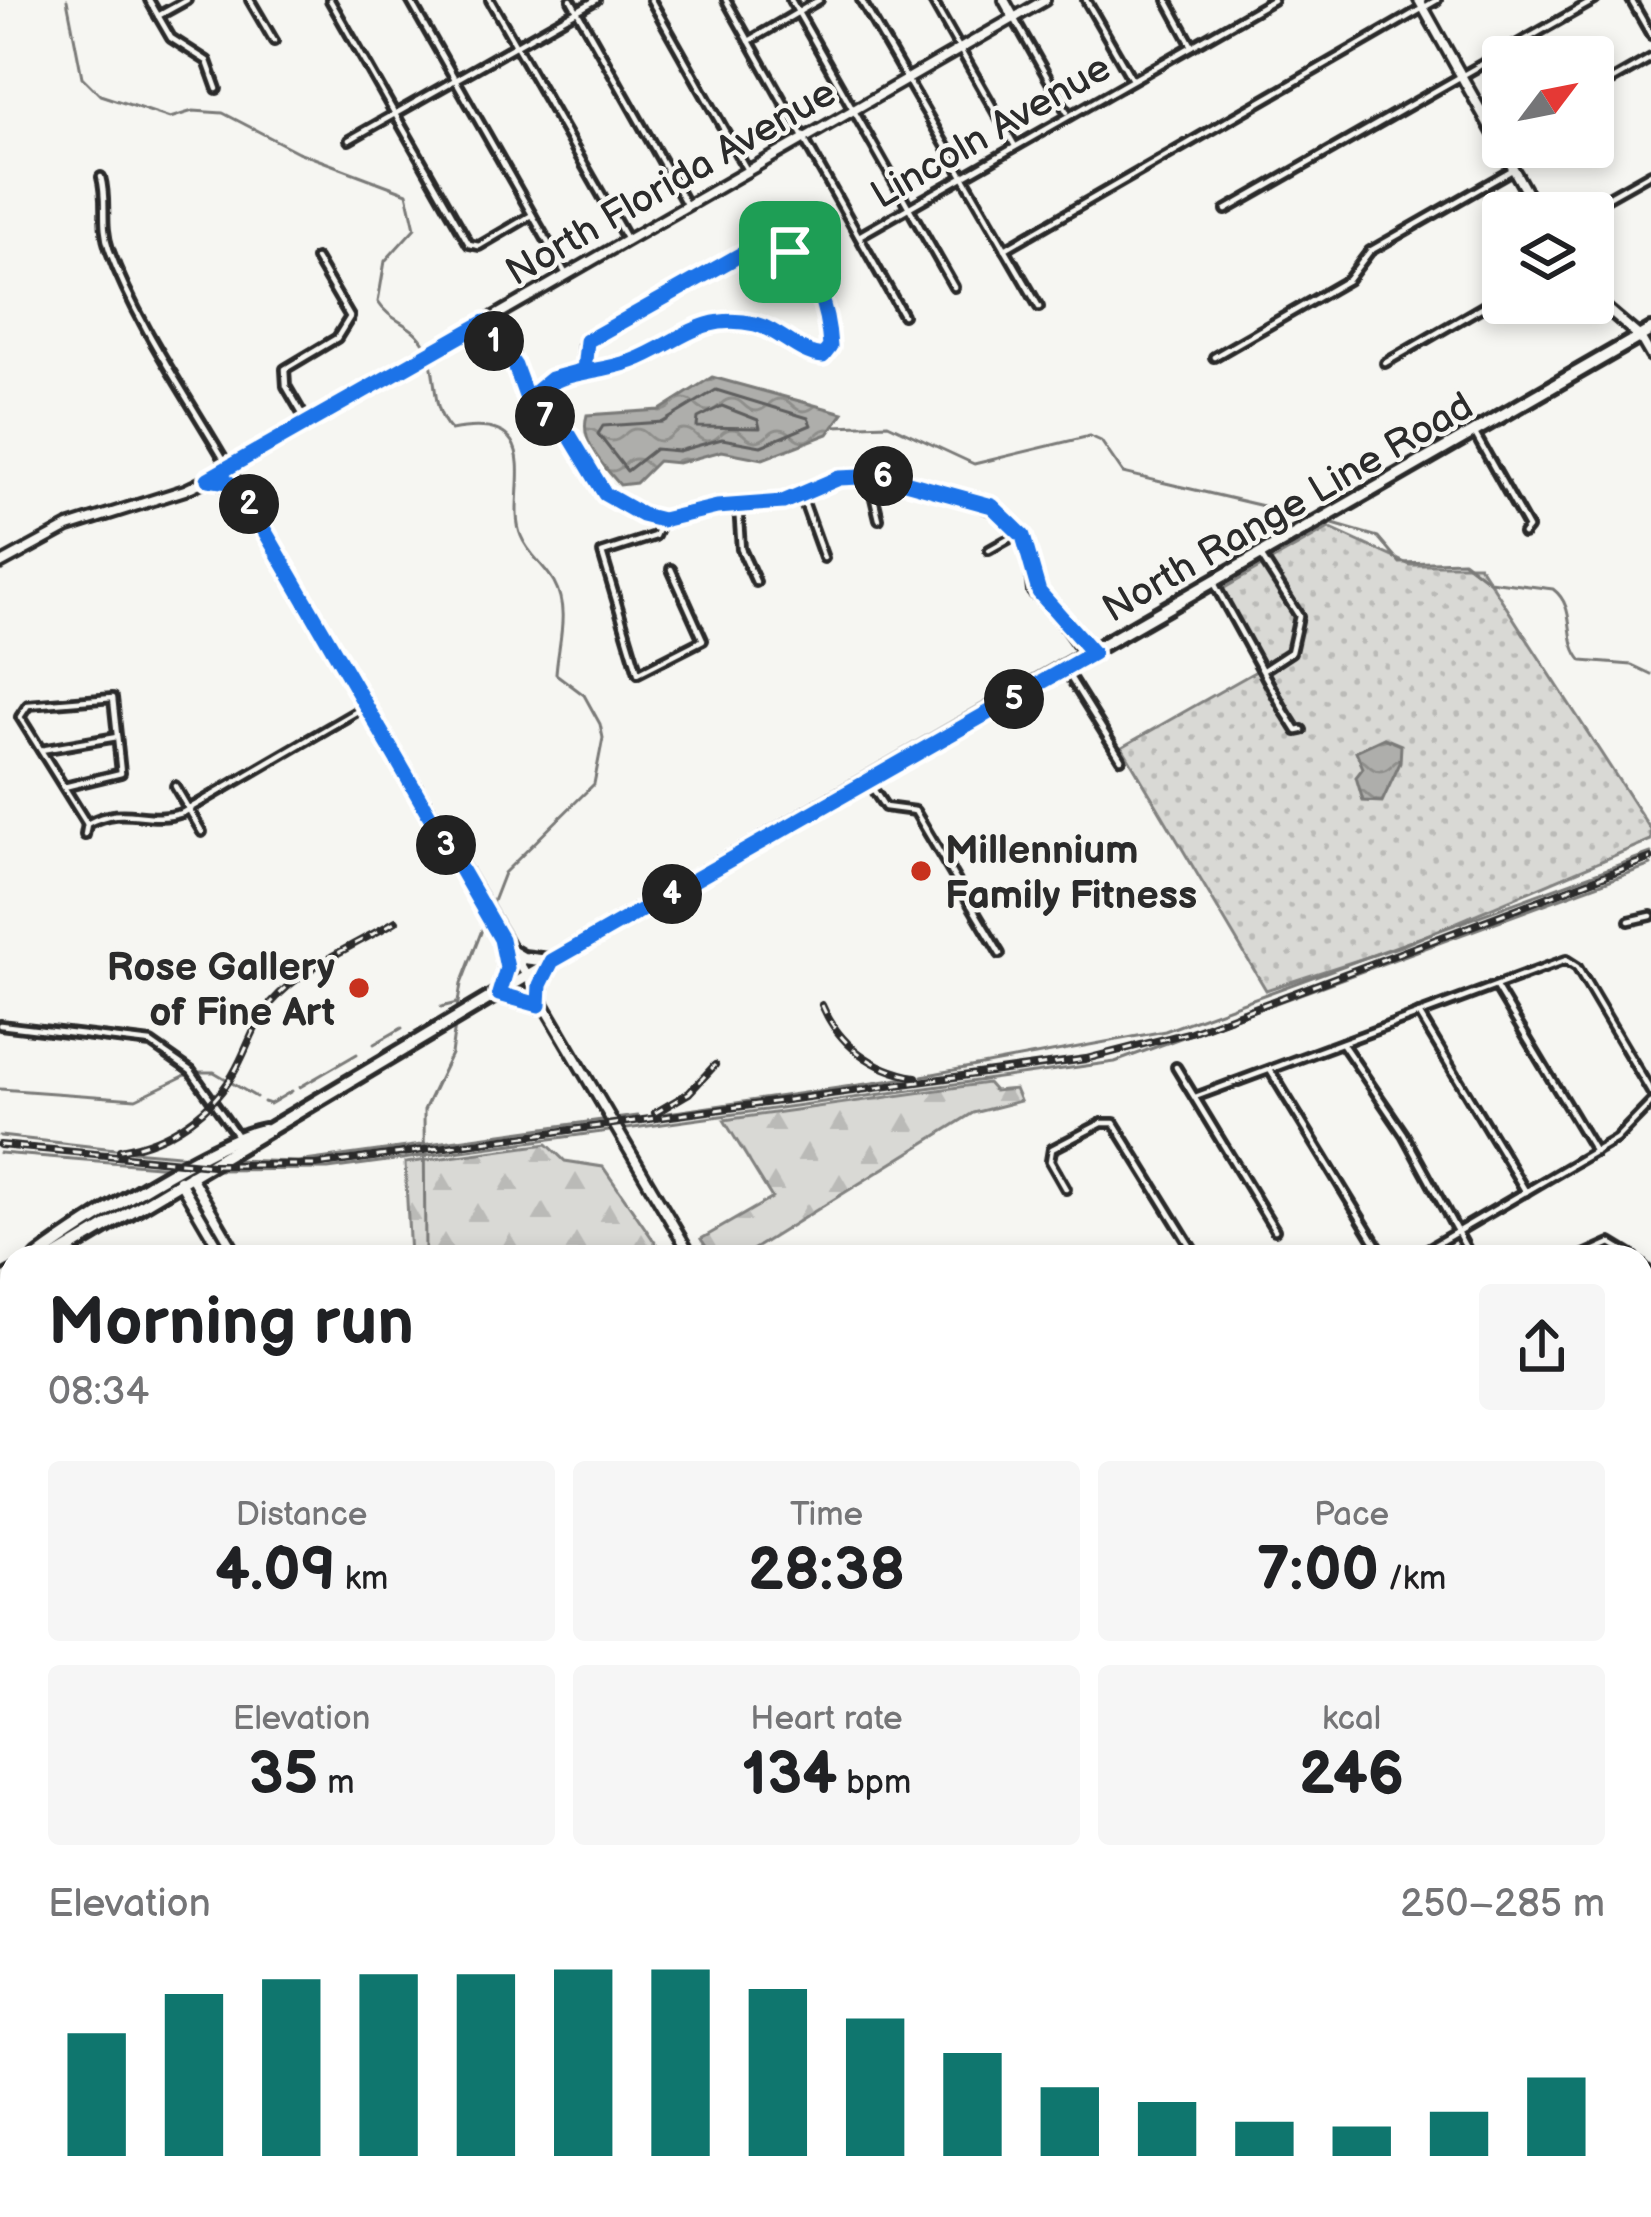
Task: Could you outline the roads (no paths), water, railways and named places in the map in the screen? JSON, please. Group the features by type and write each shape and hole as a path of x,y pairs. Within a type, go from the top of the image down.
{"main road":[{"name":"North Range Line Road","path":"74,1245 552,961 1646,333"},
{"path":"503,943 523,958 552,961 540,985 539,1005 499,994 507,968 503,943"},
{"name":"North Range Line Road","path":"60,1245 184,1179 239,1138 267,1130"}],"street":[{"path":"149,0 171,38 207,61 217,89"},
{"path":"158,16 187,0"},
{"path":"250,0 274,41"},
{"path":"330,0 469,244 479,246 532,215"},
{"path":"410,0 567,276"},
{"path":"490,0 627,241"},
{"path":"571,0 688,206"},
{"path":"350,140 596,0"},
{"path":"651,0 748,172"},
{"path":"726,0 903,315"},
{"path":"791,0 954,287"},
{"path":"749,40 819,0"},
{"path":"861,0 1039,307"},
{"path":"932,0 1015,146"},
{"path":"1004,0 1069,115"},
{"name":"North Florida Avenue","path":"0,564 68,526 229,469 1045,0"},
{"path":"1086,0 1132,81"},
{"path":"1167,0 1192,46"},
{"path":"1249,0 1255,10"},
{"name":"Lincoln Avenue","path":"859,236 1273,0"},
{"path":"1005,249 1421,4 1437,0"},
{"path":"1226,210 1594,0"},
{"path":"1631,0 1651,35"},
{"path":"1421,4 1482,111"},
{"path":"1614,79 1651,58"},
{"path":"1214,357 1348,280 1370,251 1514,169 1527,192"},
{"path":"1614,194 1651,173"},
{"path":"101,177 106,196 104,233 121,278 470,887 685,1245"},
{"path":"527,399 551,379 629,362 682,331 711,325 750,323 810,354 828,353 826,314 809,272 790,252 766,244 587,341 584,370"},
{"path":"308,424 286,386 285,369 338,338 350,317 316,259"},
{"path":"1384,363 1482,307"},
{"path":"1614,311 1646,333 1651,356"},
{"path":"485,322 508,346 527,399 570,436 605,494 622,508 662,520 783,502 839,478 911,480 992,506 1021,532 1040,602 1057,613 1089,656"},
{"path":"1474,432 1528,528 1523,534"},
{"path":"245,497 240,476 248,458"},
{"path":"869,477 879,519"},
{"path":"208,479 228,482 245,497"},
{"path":"801,494 824,558"},
{"path":"738,506 741,549 756,582"},
{"path":"662,520 655,536 602,554 638,674 703,640 671,569"},
{"path":"989,550 1021,532"},
{"path":"1261,556 1299,616 1291,652 1264,669"},
{"path":"1214,583 1285,712 1297,731 1302,730"},
{"path":"1065,669 1121,760"},
{"path":"64,788 119,776 113,698 28,705 20,717 40,750 64,788 87,824 85,835"},
{"path":"87,824 117,811 163,818 188,809 366,706"},
{"path":"40,750 118,737"},
{"path":"869,783 885,807 915,811 1000,954"},
{"path":"175,786 202,832"},
{"path":"1629,921 1651,916"},
{"path":"1195,1097 1570,962 1651,1092"},
{"path":"1495,986 1595,1152"},
{"path":"1419,1014 1526,1192"},
{"path":"0,1025 151,1043 195,1075 239,1138"},
{"path":"1342,1043 1404,1134 1464,1245"},
{"path":"1176,1067 1275,1230"},
{"path":"1270,1070 1377,1245"},
{"path":"1434,1245 1595,1152 1651,1103"},
{"path":"1066,1189 1050,1161 1052,1149 1102,1123 1114,1123 1190,1245"},
{"path":"184,1179 218,1245"},
{"path":"184,1179 230,1245"}],"water":[{"path":"712,377 843,413 828,434 763,459 722,451 678,463 658,461 636,483 620,485 589,444 587,415 660,410"},
{"path":"1384,738 1401,745 1400,763 1382,802 1363,801 1356,777 1363,768 1356,751"}],"waterway":[{"path":"67,0 82,77 100,95 170,118 193,111 223,113 298,152 407,193 415,228 385,261 378,302 426,347 440,411 451,430 483,427 503,433 513,445 521,536 559,593 562,627 556,674 584,695 603,738 594,784 504,873 461,984 456,1015"},
{"path":"834,426 888,424 974,464 1090,436 1101,441 1123,473 1310,517"},
{"path":"1333,524 1378,537 1400,563 1463,561 1489,581 1553,589 1565,605 1573,644 1582,661 1632,665 1651,674"},
{"path":"922,1076 1165,1031 1651,853"},
{"path":"619,1130 1115,1062 1651,865"},
{"path":"441,1007 457,1003"},
{"path":"425,1245 424,1110 451,1054 455,1025"},
{"path":"374,1044 402,1028"},
{"path":"300,1087 357,1054"},
{"path":"198,1072 214,1072 226,1079"},
{"path":"0,1089 136,1099 188,1074"},
{"path":"661,1114 907,1078"},
{"path":"232,1083 256,1097"},
{"path":"264,1102 270,1104 292,1091"},
{"path":"614,1119 637,1116"},
{"path":"230,1160 298,1162 602,1120"},
{"path":"211,1170 328,1169 609,1131"},
{"path":"0,1136 115,1149"},
{"path":"132,1151 190,1156"},
{"path":"0,1153 170,1167"}],"railway":[{"path":"0,1145 212,1165 315,1165 1086,1059 1191,1032 1651,858"},
{"path":"120,1150 156,1140 203,1111 227,1083 261,1017 285,989 314,967 396,921"},
{"path":"822,1005 838,1032 859,1053 916,1077"},
{"path":"655,1113 689,1093 715,1065"}],"place":[{"name":"Millennium Family Fitness","path":"921,871"},
{"name":"Rose Gallery of Fine Art","path":"359,988"}]}
